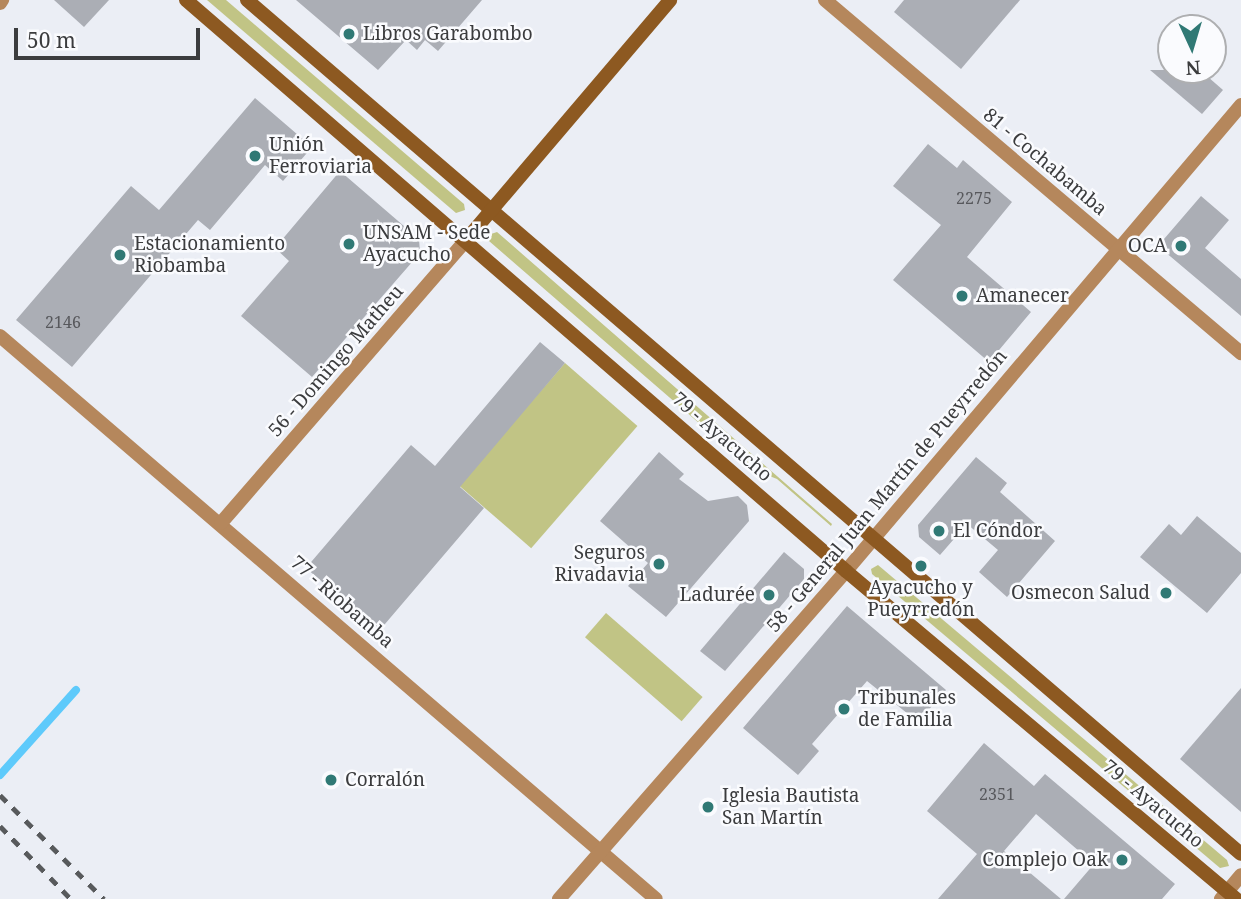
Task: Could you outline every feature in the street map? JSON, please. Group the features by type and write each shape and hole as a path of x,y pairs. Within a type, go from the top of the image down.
{"main road":[{"name":"79 - Ayacucho","path":"186,0 846,571 1228,896"},
{"name":"79 - Ayacucho","path":"247,0 872,540 1241,854"},
{"name":"56 - Domingo Matheu","path":"466,240 670,0"}],"street":[{"name":"81 - Cochabamba","path":"825,0 1241,353"},
{"name":"58 - General Juan Martín de Pueyrredón","path":"559,899 846,571 1241,105"},
{"name":"56 - Domingo Matheu","path":"221,523 466,240"},
{"name":"77 - Riobamba","path":"0,336 656,899"},
{"path":"1228,896 1241,875"}],"green space":[{"path":"207,0 226,0 464,204 465,210 456,213"},
{"path":"497,232 832,524 831,526 777,479 752,469 489,241 488,235"},
{"path":"565,363 637,426 531,548 459,485"},
{"path":"878,565 1227,860 1229,866 1220,868 872,574 871,569"},
{"path":"606,613 703,697 682,721 585,637"}],"building":[{"path":"54,0 109,0 84,27"},
{"path":"296,0 482,0 438,51 425,40 417,50 406,40 378,70"},
{"path":"904,0 1020,0 961,69 894,12"},
{"path":"1167,84 1216,84 1223,90 1202,114"},
{"path":"255,98 312,147 283,181 265,165 210,230 198,220 72,367 16,320 131,186 159,210"},
{"path":"928,144 957,168 963,160 1012,202 967,257 1031,312 989,362 893,280 941,225 893,186"},
{"name":"UNSAM - Sede Ayacucho","path":"340,171 419,239 420,253 312,377 241,316 289,261 275,248"},
{"path":"1201,196 1229,220 1205,248 1241,279 1241,316 1158,246"},
{"path":"540,342 565,363 460,487 484,508 379,631 306,568 411,445 435,466"},
{"name":"Seguros Rivadavia","path":"659,452 684,474 679,479 708,501 738,496 747,505 749,521 666,617 628,586 648,563 600,521"},
{"path":"976,457 1007,483 1000,492 1055,541 1007,597 979,572 998,550 967,524 940,555 919,537 918,525"},
{"path":"1197,516 1241,553 1241,573 1207,613 1140,557 1169,524 1181,535"},
{"path":"784,552 804,569 804,579 725,671 700,651"},
{"path":"847,606 946,690 918,722 867,681 812,744 819,751 798,775 743,728"},
{"path":"1241,688 1241,812 1180,759"},
{"path":"984,743 1034,786 1045,774 1175,884 1162,899 1064,899 1094,864 1036,814 1004,851 1061,899 938,899 977,854 927,811"}],"waterway":[{"path":"0,775 76,690"}],"railway":[{"path":"0,795 104,899"},
{"path":"0,826 71,899"}],"place":[{"name":"Libros Garabombo","path":"349,34"},
{"name":"Unión Ferroviaria","path":"255,156"},
{"name":"UNSAM - Sede Ayacucho","path":"349,244"},
{"name":"OCA","path":"1181,246"},
{"name":"Estacionamiento Riobamba","path":"120,255"},
{"name":"Amanecer","path":"962,296"},
{"name":"El Cóndor","path":"939,531"},
{"name":"Seguros Rivadavia","path":"659,564"},
{"name":"Ayacucho y Pueyrredón","path":"921,566"},
{"name":"Osmecon Salud","path":"1166,593"},
{"name":"Ladurée","path":"769,595"},
{"name":"Tribunales de Familia","path":"844,709"},
{"name":"Corralón","path":"331,780"},
{"name":"Iglesia Bautista San Martín","path":"708,807"},
{"name":"Complejo Oak","path":"1122,860"}]}
